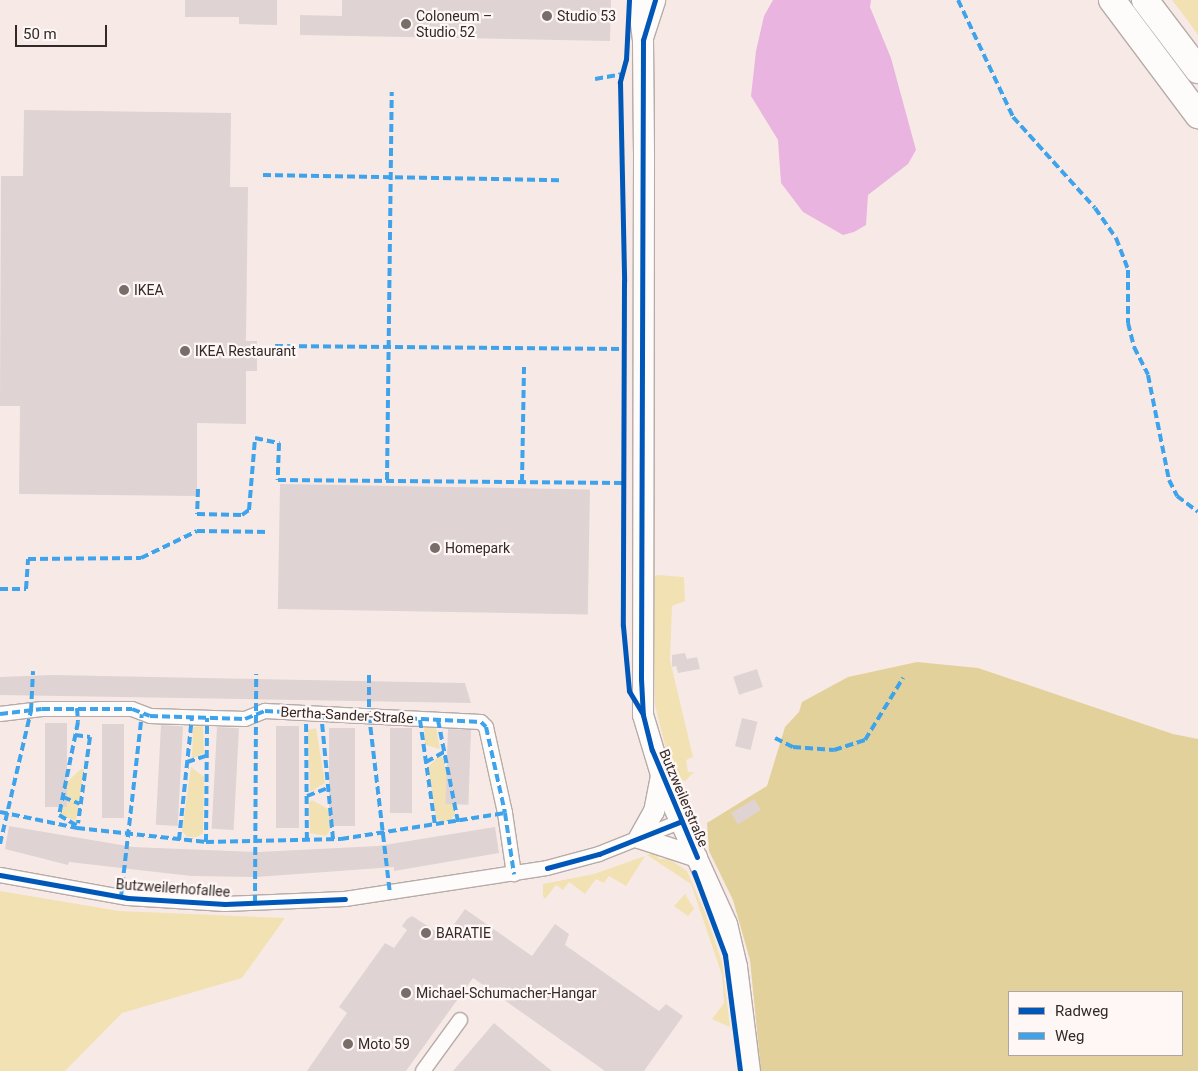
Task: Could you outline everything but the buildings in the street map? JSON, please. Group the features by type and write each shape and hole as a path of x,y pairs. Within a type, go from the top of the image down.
{"highway":[{"path":"1112,0 1198,115"},
{"path":"1145,0 1198,70"}],"street":[{"name":"Butzweilerstraße","path":"638,0 643,40 641,679 643,715 661,776 682,820 733,945 750,1071"},
{"name":"Butzweilerstraße","path":"643,40 655,0"},
{"name":"Bertha-Sander-Straße","path":"0,714 42,709 132,709 150,716 245,719 265,710 481,722 486,727 505,813 514,874"},
{"path":"661,776 654,811 639,838 697,857"},
{"name":"Butzweilerhofallee","path":"0,875 128,898 225,904 371,896 514,874 600,854 682,820"},
{"path":"423,1071 460,1020"}],"shaded area":[{"path":"773,0 871,0 870,7 891,58 916,150 908,164 868,195 866,225 854,232 843,235 803,212 781,183 778,140 751,96 756,51 764,16"},
{"path":"1172,0 1198,0 1198,35 1188,21"},
{"path":"657,575 684,577 685,601 672,606 670,660 693,757 686,760 688,772 694,772 685,781 680,780 669,761 655,705 653,578"},
{"path":"917,662 978,668 1173,734 1198,739 1198,1071 761,1071 750,960 733,900 709,851 707,823 767,786 785,727 799,712 802,702 848,677"},
{"path":"203,726 204,753 192,759 193,727"},
{"path":"424,726 436,727 440,749 425,745"},
{"path":"316,728 325,783 310,792 308,730"},
{"path":"439,756 443,758 455,814 451,820 441,822 436,818 428,767"},
{"path":"191,767 204,777 203,833 197,837 187,837 182,831"},
{"path":"81,769 84,769 76,821 60,815 67,782"},
{"path":"312,800 328,809 330,830 326,836 310,833 309,803"},
{"path":"657,852 659,859 669,859 687,871 706,915 722,962 730,1027 712,1019 724,1003 722,975 691,884 647,855"},
{"path":"645,856 626,886 609,876 604,883 596,879 585,894 569,882 563,890 556,885 545,899 543,896 543,884 594,874"},
{"path":"0,891 119,911 285,918 242,978 122,1013 65,1071 0,1071"},
{"path":"685,894 694,909 688,916 674,906"}],"marked path":[{"path":"958,0 1013,117 1095,208 1116,238 1128,270 1128,323 1134,347 1148,375 1169,480 1177,496 1198,512"},
{"path":"595,79 622,74"},
{"path":"387,480 392,92"},
{"path":"263,175 559,180"},
{"path":"275,346 624,349"},
{"path":"522,482 524,367"},
{"path":"198,489 197,514 242,515 249,510 255,438 279,443 278,480 623,483"},
{"path":"0,589 26,589 28,559 141,558 197,531 269,532"},
{"path":"0,844 31,711 33,671"},
{"path":"255,903 256,674"},
{"path":"369,675 369,715 390,893"},
{"path":"775,738 793,747 834,750 865,740 903,678"},
{"path":"77,708 78,722 59,815 77,826"},
{"path":"0,714 42,709 132,709 150,716 245,719 265,711 481,722 486,727 505,813 514,874"},
{"path":"306,712 307,841"},
{"path":"321,712 333,840"},
{"path":"121,897 142,714"},
{"path":"179,840 192,717"},
{"path":"206,842 207,718"},
{"path":"420,720 435,826"},
{"path":"438,720 458,822"},
{"path":"75,735 90,737 78,823"},
{"path":"426,762 444,752"},
{"path":"187,762 206,756"},
{"path":"307,796 328,788"},
{"path":"63,797 80,804"},
{"path":"0,812 77,828 206,842 341,839 505,813"}],"cycle path":[{"path":"629,0 626,59 620,82 624,281 623,626 629,691 642,713"},
{"path":"655,0 643,40 641,679 643,715 652,750 697,857"},
{"path":"547,868 599,854 682,821"},
{"path":"694,872 725,955 740,1071"},
{"path":"0,875 128,898 225,904 345,899"}],"place":[{"name":"Studio 53","path":"547,16"},
{"name":"Coloneum – Studio 52","path":"406,24"},
{"name":"IKEA","path":"124,290"},
{"name":"IKEA Restaurant","path":"185,351"},
{"name":"Homepark","path":"435,548"},
{"name":"BARATIE","path":"426,933"},
{"name":"Michael-Schumacher-Hangar","path":"406,993"},
{"name":"Moto 59","path":"348,1044"}]}
